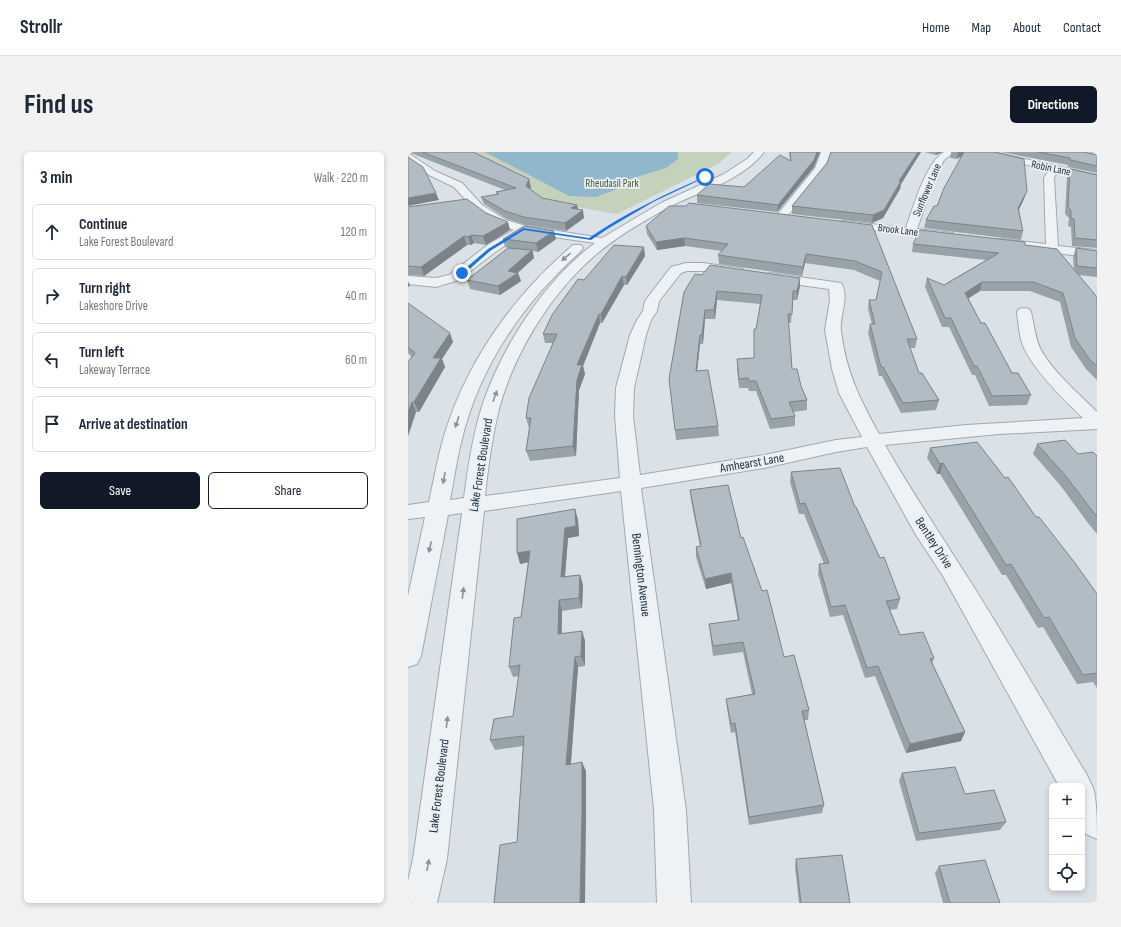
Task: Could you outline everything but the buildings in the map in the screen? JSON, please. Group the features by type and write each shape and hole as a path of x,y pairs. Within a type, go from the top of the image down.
{"street":[{"name":"Lake Forest Boulevard","path":"408,656 452,438 466,399 487,356 501,332 535,288 567,256 641,218 659,203 724,168 743,152"},
{"name":"Lake Forest Boulevard","path":"659,203 731,173 759,152"},
{"path":"796,218 777,216 820,169 826,152"},
{"name":"Sunflower Lane","path":"910,232 930,178 940,158 950,152"},
{"name":"Robin Lane","path":"981,152 1097,178"},
{"path":"408,156 420,166 443,179 458,185 478,207 490,216 510,226 598,240"},
{"path":"1052,249 1049,178 1054,169"},
{"path":"415,172 428,170"},
{"path":"458,202 472,199"},
{"path":"659,203 690,207"},
{"name":"Brook Lane","path":"834,223 957,237"},
{"path":"408,280 420,282 444,282 462,273 489,250 524,229"},
{"name":"Lake Forest Boulevard","path":"420,903 430,860 480,454 489,413 494,395 513,353 535,317 558,286 598,240"},
{"path":"989,241 1097,254"},
{"name":"Bennington Avenue","path":"674,903 670,810 630,483 624,416 625,388 636,343 644,320 650,311 652,301 676,270 686,266 704,266 836,286"},
{"name":"Bentley Drive","path":"836,286 837,300 833,330 840,369 848,393 890,472 924,529 951,570 1074,783"},
{"path":"1024,312 1028,340 1034,350 1058,384 1097,423"},
{"name":"Amhearst Lane","path":"408,512 630,483 757,463 835,447 941,432 1097,423"},
{"path":"1085,801 1097,823"}],"green space":[{"name":"Rheudasil Park","path":"468,152 732,152 718,164 617,214 548,202 502,169"}],"water":[{"path":"485,152 678,152 678,159 666,168 630,179 627,185 596,197 569,196"}],"route":[{"path":"462,273 489,250 524,229 590,239 607,227 652,202 705,177"}]}
